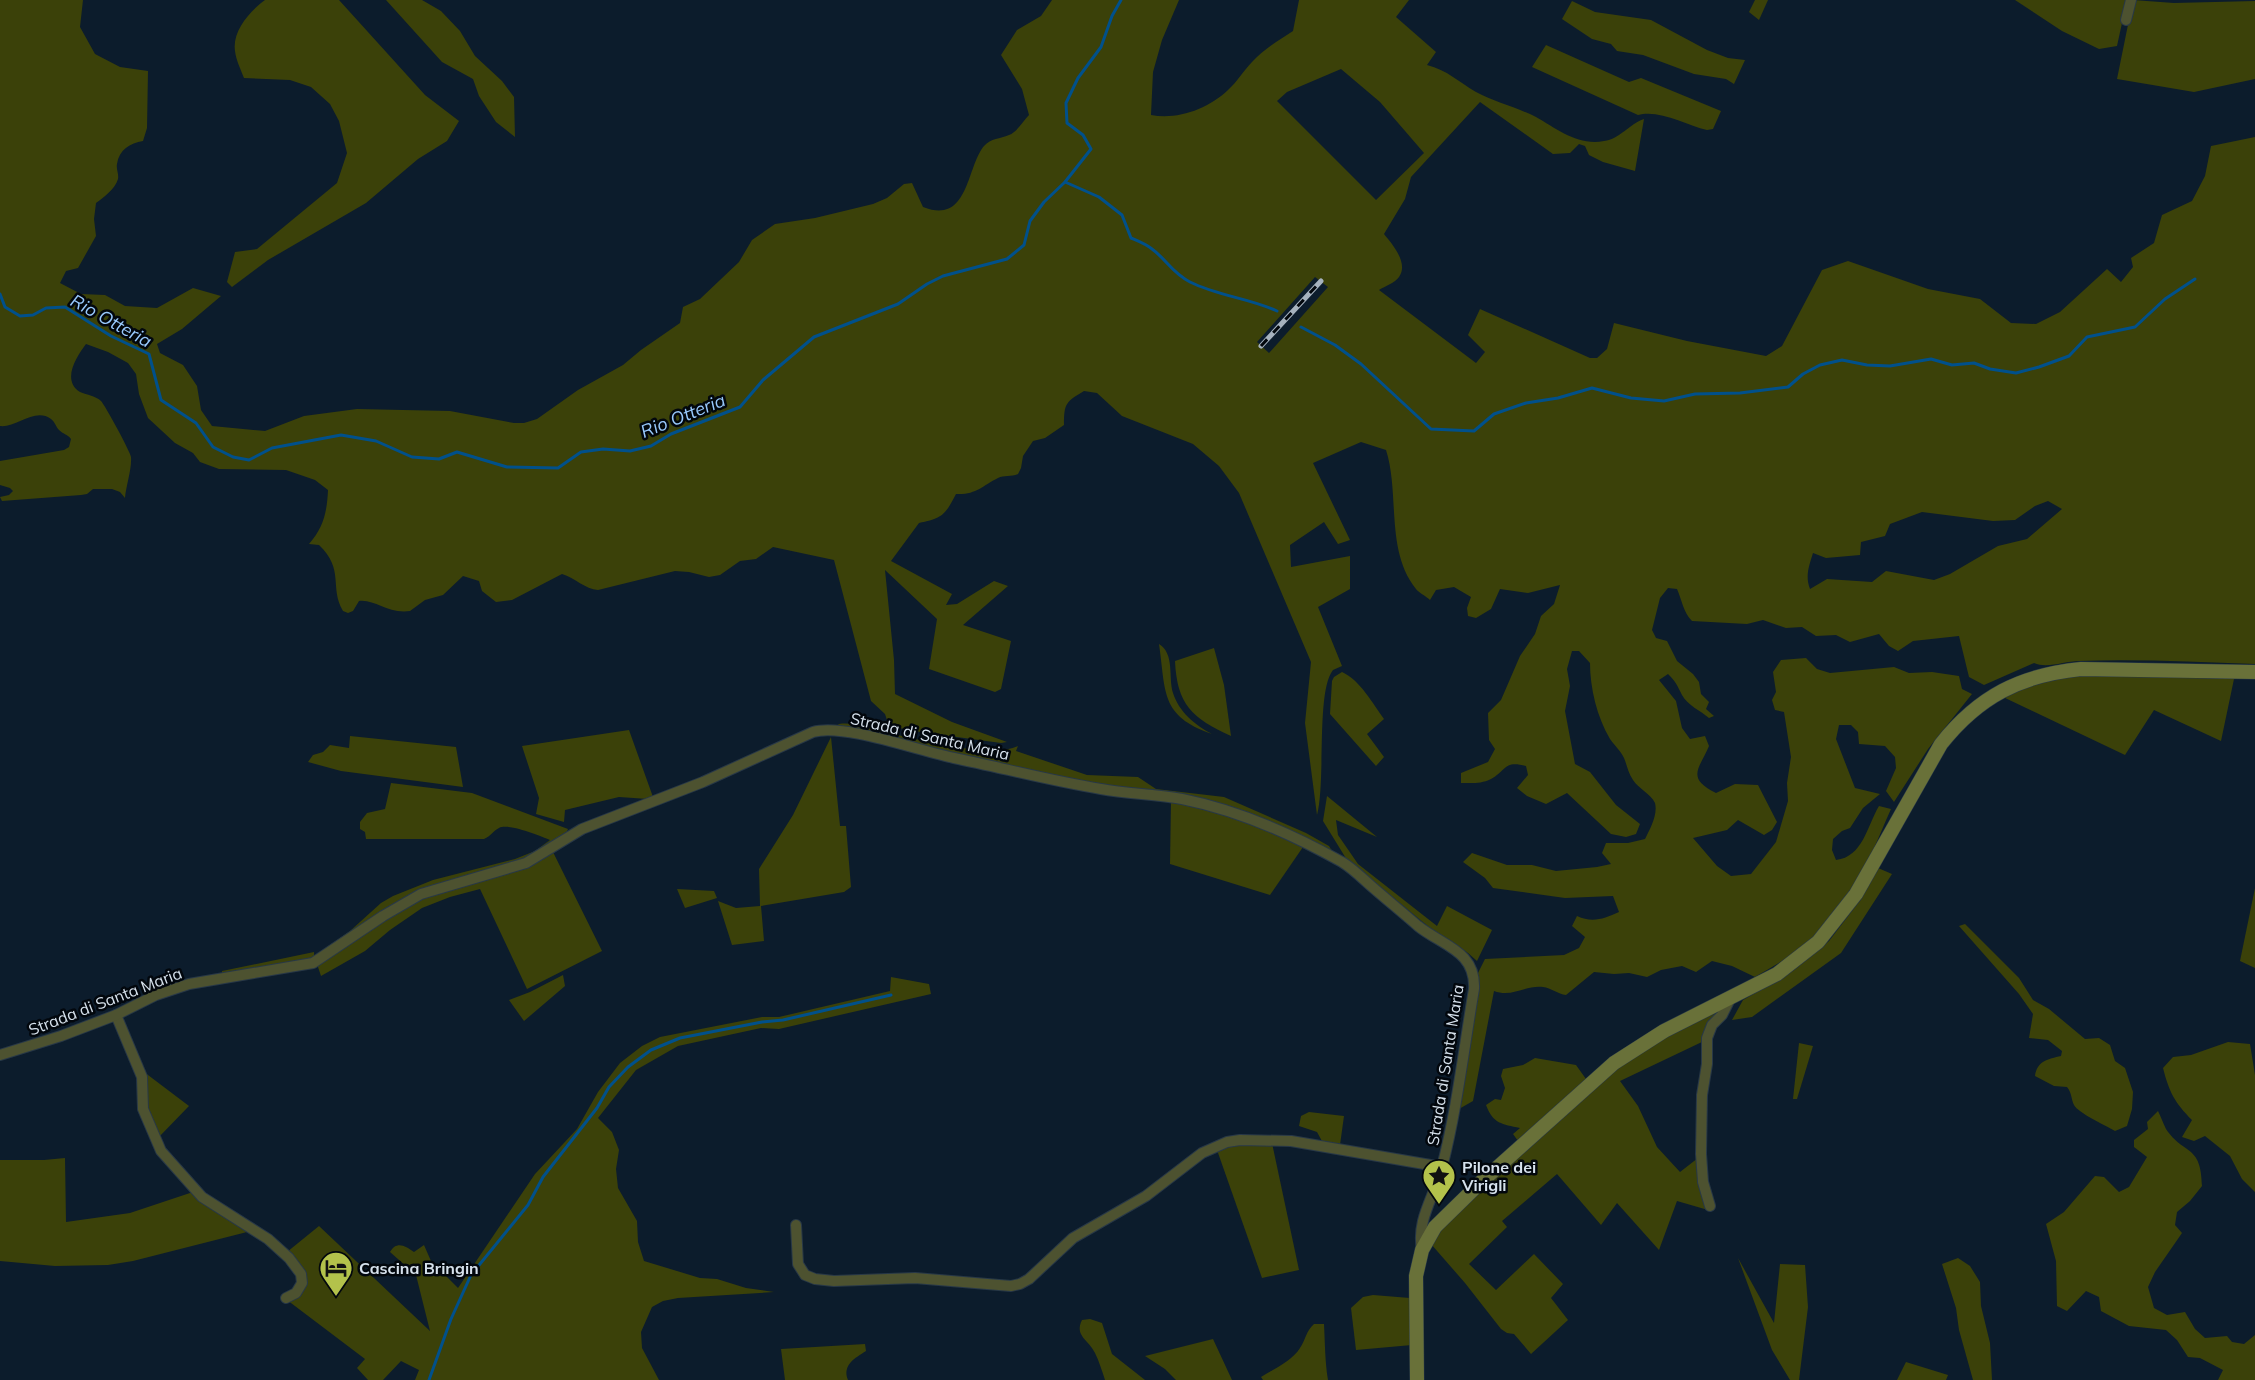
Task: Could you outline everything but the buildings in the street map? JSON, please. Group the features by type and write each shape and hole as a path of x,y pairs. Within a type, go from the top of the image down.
{"main road":[{"path":"1417,1380 1415,1282 1422,1250 1439,1224 1480,1183 1600,1074 1655,1036 1788,967 1813,946 1836,922 1864,880 1941,744 1961,720 1993,695 2033,676 2080,669 2255,672"}],"street":[{"path":"2126,20 2131,0"},
{"name":"Strada di Santa Maria","path":"0,1055 52,1039 116,1015 152,997 189,984 313,963 383,916 418,896 444,886 526,863 582,829 703,782 813,732 846,731 927,752 1099,789 1193,801 1245,817 1346,864 1430,935 1462,954 1473,971 1474,989 1442,1167 1421,1226 1422,1250"},
{"path":"1710,1206 1703,1182 1701,1154 1702,1095 1707,1064 1707,1038 1710,1028 1724,1013 1730,999"},
{"path":"116,1015 142,1077 143,1109 161,1151 204,1199 268,1239 289,1258 301,1274 302,1283 298,1292 286,1298"},
{"path":"796,1225 798,1264 805,1275 815,1279 834,1281 915,1278 1011,1286 1020,1284 1029,1278 1069,1240 1146,1197 1202,1153 1227,1142 1257,1139 1290,1141 1442,1167"}],"green space":[{"path":"0,0 83,0 80,27 95,54 120,67 148,71 147,128 143,141 130,145 120,155 117,164 117,183 96,203 94,219 96,236 78,268 66,271 60,283 81,294 105,295 125,306 157,308 193,288 221,296 182,329 157,344 160,353 183,365 197,386 201,410 212,426 265,431 304,416 357,409 450,411 514,423 537,419 578,390 623,365 680,323 683,307 700,299 739,262 752,240 775,224 815,218 873,204 887,198 904,184 912,183 923,207 938,210 949,208 964,192 984,146 993,140 1012,134 1029,115 1022,89 1001,55 1017,30 1041,16 1052,0 1179,0 1162,40 1153,72 1151,115 1172,116 1192,112 1220,97 1257,57 1293,31 1299,0 1409,0 1396,17 1436,52 1427,65 1447,73 1476,92 1528,113 1568,135 1585,141 1610,140 1644,119 1635,171 1603,162 1589,155 1585,146 1579,144 1570,153 1553,154 1480,102 1411,177 1405,199 1384,234 1401,260 1402,272 1395,281 1379,290 1476,363 1485,352 1468,335 1480,309 1590,358 1597,358 1607,349 1614,323 1687,341 1766,356 1782,346 1822,270 1848,261 1928,289 1980,299 2011,323 2036,324 2060,312 2107,269 2121,282 2133,267 2131,258 2154,243 2162,215 2192,201 2205,176 2211,146 2255,137 2255,664 2123,660 2074,661 2045,665 2034,663 1984,685 1969,677 1959,636 1913,641 1898,651 1889,646 1879,634 1850,642 1836,635 1816,636 1802,627 1786,628 1763,620 1747,624 1692,621 1677,589 1668,588 1660,598 1652,630 1656,638 1667,641 1677,661 1699,682 1701,694 1709,702 1706,709 1714,716 1709,718 1687,702 1668,674 1659,680 1676,701 1682,728 1690,739 1705,736 1709,746 1697,772 1698,777 1706,788 1716,793 1735,784 1758,785 1777,822 1772,830 1764,835 1738,820 1727,830 1693,838 1717,866 1731,876 1751,874 1776,842 1788,801 1787,783 1791,757 1784,712 1775,710 1772,700 1776,692 1773,672 1781,660 1806,658 1817,669 1830,673 1894,667 1909,673 1932,672 1959,676 1962,689 1972,694 1928,749 1894,802 1886,791 1896,768 1895,757 1885,746 1859,744 1858,732 1851,725 1839,725 1836,739 1855,788 1880,794 1863,808 1850,828 1842,831 1833,839 1832,850 1836,860 1845,858 1858,847 1879,806 1891,809 1871,855 1851,890 1836,912 1803,946 1755,977 1732,966 1712,961 1696,972 1682,966 1661,970 1647,977 1629,973 1594,972 1566,995 1543,987 1507,993 1494,991 1473,1101 1459,1109 1477,975 1485,959 1564,955 1579,948 1585,937 1572,926 1577,916 1598,919 1619,912 1613,896 1565,898 1493,888 1485,878 1463,862 1472,853 1507,865 1532,865 1556,871 1611,864 1602,853 1606,843 1628,843 1645,839 1653,822 1656,808 1653,800 1633,780 1623,755 1605,730 1595,702 1590,663 1579,651 1572,651 1567,669 1570,686 1565,711 1575,764 1590,772 1616,805 1640,824 1636,834 1626,837 1611,834 1567,793 1546,804 1527,796 1517,788 1528,775 1526,766 1509,765 1487,781 1461,783 1461,773 1488,762 1495,749 1489,740 1488,713 1501,700 1520,656 1535,634 1541,616 1554,604 1560,585 1528,593 1500,589 1491,609 1476,618 1468,616 1467,608 1471,597 1454,587 1436,590 1430,600 1419,592 1406,574 1400,557 1386,450 1361,442 1313,463 1350,540 1338,544 1324,522 1290,545 1291,567 1350,556 1350,589 1318,607 1342,666 1333,670 1325,697 1320,800 1317,815 1305,723 1311,662 1239,493 1219,466 1193,444 1122,416 1097,393 1084,391 1067,404 1064,425 1045,438 1033,441 1023,456 1018,474 1000,477 974,491 956,494 942,514 919,523 891,561 952,594 946,605 957,604 994,581 1008,586 963,625 1011,641 1001,689 995,692 929,669 937,619 885,570 895,694 952,722 1007,742 1001,743 889,726 885,714 871,701 834,560 773,547 756,559 740,561 720,575 709,577 675,571 598,590 589,588 562,574 512,600 496,602 482,591 479,581 463,576 443,595 425,600 410,611 395,610 359,601 353,611 348,613 343,611 339,602 332,562 319,545 309,544 324,518 328,490 315,480 286,470 219,469 200,462 193,453 175,443 148,418 139,394 136,374 128,363 108,352 86,344 72,368 71,375 74,387 101,401 130,454 131,467 125,498 120,492 112,489 93,489 81,495 2,501 0,497 9,495 13,491 0,485 0,461 64,450 69,447 71,439 45,416 32,416 0,426","holes":["1341,69 1380,102 1424,153 1376,200 1277,101 1287,92","1315,277 1328,287 1269,353 1257,342","2048,501 2062,509 2027,539 1998,546 1950,574 1934,580 1886,571 1872,582 1827,579 1810,589 1808,575 1813,553 1826,558 1860,555 1861,542 1885,536 1890,524 1922,512 1993,521 2015,520 2035,506"]},
{"path":"265,0 339,0 425,95 459,121 447,141 418,159 366,203 268,260 232,287 227,282 235,252 257,249 337,183 347,153 339,121 330,104 311,87 290,80 244,78 237,61 236,36 243,22"},
{"path":"386,0 422,0 441,11 460,31 475,56 502,81 514,97 515,137 496,122 479,96 473,79 442,62"},
{"path":"1755,0 1768,0 1759,20 1749,12"},
{"path":"2015,0 2127,0 2117,46 2099,49 2062,31"},
{"path":"2133,0 2174,3 2255,1 2255,79 2194,92 2117,79"},
{"path":"1572,1 1595,12 1651,20 1707,50 1728,58 1745,60 1734,84 1726,79 1694,74 1643,55 1617,51 1611,44 1592,39 1562,19"},
{"path":"1546,45 1629,82 1641,78 1721,111 1713,129 1707,130 1655,114 1638,115 1532,67"},
{"path":"1159,644 1164,648 1169,660 1173,693 1179,706 1194,722 1212,734 1195,727 1174,710 1165,689"},
{"path":"1214,648 1224,685 1231,736 1206,723 1189,708 1183,699 1176,676 1175,661"},
{"path":"1342,672 1360,686 1384,719 1367,734 1384,757 1376,766 1330,714 1332,681"},
{"path":"2098,675 2234,679 2221,741 2154,710 2125,755 2003,697 2049,681"},
{"path":"839,724 856,725 934,743 972,749 1006,749 1018,746 1016,751 1087,775 1138,777 1156,789 1224,797 1306,833 1329,846 1334,854 1269,821 833,728"},
{"path":"629,730 653,797 648,799 619,797 565,810 564,822 536,814 539,798 522,746"},
{"path":"350,736 456,747 463,787 341,771 308,762 313,755 323,752 330,745 349,748"},
{"path":"831,737 840,826 846,826 851,887 844,892 761,906 764,941 732,945 718,901 736,908 760,906 759,869 793,815"},
{"path":"391,783 472,793 568,829 564,837 532,859 442,884 311,961 222,973 222,971 314,952 314,956 350,931 381,903 393,896 433,880 515,859 535,851 550,840 510,827 499,828 484,839 366,839 365,832 360,829 360,822 367,813 385,809"},
{"path":"1327,796 1377,837 1336,820 1338,835 1358,864 1437,926 1447,906 1492,930 1477,961 1435,932 1347,860 1323,821"},
{"path":"1171,801 1242,820 1303,847 1270,895 1170,864"},
{"path":"552,850 602,951 527,989 480,889 422,908 365,951 321,976 317,964 412,902"},
{"path":"1878,868 1892,874 1841,953 1752,1017 1732,1020 1743,1000 1794,970 1829,941 1861,899"},
{"path":"2255,888 2255,968 2240,961"},
{"path":"677,889 714,891 717,898 685,908"},
{"path":"1965,924 2019,978 2033,1000 2049,1009 2085,1039 2099,1038 2110,1045 2115,1061 2125,1068 2133,1092 2132,1109 2127,1126 2115,1131 2092,1119 2076,1108 2067,1087 2054,1086 2035,1076 2041,1064 2061,1056 2062,1051 2048,1040 2029,1038 2033,1014 2019,994 1959,926"},
{"path":"563,975 565,986 524,1021 509,1000"},
{"path":"891,977 929,984 931,994 779,1029 761,1028 678,1046 636,1070 598,1118 612,1132 619,1150 616,1169 618,1188 637,1221 638,1242 644,1261 700,1278 717,1279 746,1288 774,1292 678,1298 663,1301 652,1307 641,1332 642,1348 659,1380 415,1380 419,1370 401,1361 383,1380 368,1380 357,1368 365,1359 287,1300 303,1288 287,1252 319,1226 430,1331 416,1275 390,1252 392,1249 401,1245 414,1252 424,1245 431,1261 458,1288 535,1174 577,1129 598,1092 620,1063 642,1046 660,1037 762,1017 779,1017 890,991"},
{"path":"1723,1008 1704,1041 1620,1081 1638,1106 1657,1147 1680,1172 1698,1158 1708,1210 1677,1201 1659,1250 1617,1203 1601,1225 1557,1174 1502,1221 1507,1227 1469,1264 1496,1290 1534,1254 1563,1284 1551,1298 1568,1320 1531,1354 1514,1334 1501,1329 1431,1244 1437,1233 1483,1187 1613,1071 1670,1035"},
{"path":"2228,1042 2250,1044 2255,1075 2255,1192 2242,1179 2230,1156 2205,1136 2194,1141 2182,1137 2192,1120 2173,1097 2163,1068 2173,1057 2191,1055"},
{"path":"1799,1043 1813,1046 1797,1099 1793,1099"},
{"path":"1535,1058 1576,1065 1586,1079 1518,1141 1513,1134 1520,1128 1495,1120 1486,1105 1495,1099 1501,1100 1505,1088 1501,1076 1503,1069 1523,1065"},
{"path":"144,1072 189,1106 157,1139 148,1116"},
{"path":"2158,1111 2166,1129 2195,1156 2201,1172 2202,1186 2177,1212 2175,1225 2182,1233 2155,1272 2148,1287 2154,1308 2167,1315 2185,1312 2195,1329 2205,1338 2227,1336 2232,1342 2244,1344 2255,1335 2255,1380 2218,1380 2223,1370 2200,1358 2188,1357 2177,1340 2166,1330 2129,1326 2101,1311 2099,1297 2086,1291 2067,1311 2057,1306 2056,1261 2046,1224 2064,1212 2095,1176 2104,1177 2119,1192 2129,1187 2147,1157 2134,1147 2134,1140 2148,1129 2147,1122"},
{"path":"1309,1112 1344,1116 1340,1145 1323,1143 1317,1132 1299,1126 1301,1116"},
{"path":"1272,1143 1299,1270 1262,1278 1217,1150 1240,1144"},
{"path":"65,1158 66,1222 130,1213 193,1192 251,1231 133,1261 108,1265 55,1266 0,1261 0,1160"},
{"path":"1738,1258 1774,1323 1780,1264 1805,1265 1808,1307 1799,1380 1790,1380 1772,1350"},
{"path":"1958,1258 1970,1266 1980,1282 1981,1306 1990,1343 1992,1380 1973,1380 1959,1330 1956,1308 1942,1264"},
{"path":"1373,1295 1410,1298 1412,1345 1356,1350 1351,1308 1363,1297"},
{"path":"1090,1319 1102,1323 1112,1354 1145,1380 1105,1380 1095,1353 1083,1338 1080,1330 1082,1320"},
{"path":"1314,1324 1324,1324 1328,1380 1263,1380 1261,1377 1297,1353"},
{"path":"1213,1339 1232,1380 1176,1380 1165,1369 1145,1356"},
{"path":"865,1344 866,1351 848,1366 848,1380 785,1380 781,1349"},
{"path":"1906,1362 1948,1375 1946,1380 1897,1380"}],"waterway":[{"name":"Rio Otteria","path":"0,294 5,307 20,316 33,315 46,308 65,307 111,336 149,354 161,400 196,423 213,447 233,457 249,460 272,448 341,435 376,441 412,457 439,459 457,452 507,467 558,468 581,452 603,449 630,451 651,446 671,434 740,407 763,380 814,337 898,304 943,276 1007,259 1024,245 1030,221 1091,149 1083,135 1067,123 1066,103 1078,78 1101,47 1112,16 1121,0"},
{"path":"1065,182 1099,197 1122,215 1131,238 1152,249 1190,282 1211,291 1277,311"},
{"path":"1301,327 1335,345 1361,364 1431,429 1474,431 1494,414 1526,403 1558,398 1592,388 1631,398 1664,401 1695,394 1740,393 1788,387 1803,374 1820,365 1842,360 1867,365 1890,366 1931,359 1952,365 1974,363 1990,369 2016,373 2069,356 2087,337 2135,327 2165,299 2195,279"},
{"path":"429,1380 451,1319 471,1275 528,1205 543,1177 597,1108 609,1087 628,1067 651,1050 680,1038 783,1020 891,995"}],"railway":[{"path":"1261,346 1321,281"}],"place":[{"name":"Pilone dei Virigli","path":"1439,1205"},
{"name":"Cascina Bringin","path":"336,1297"}]}
